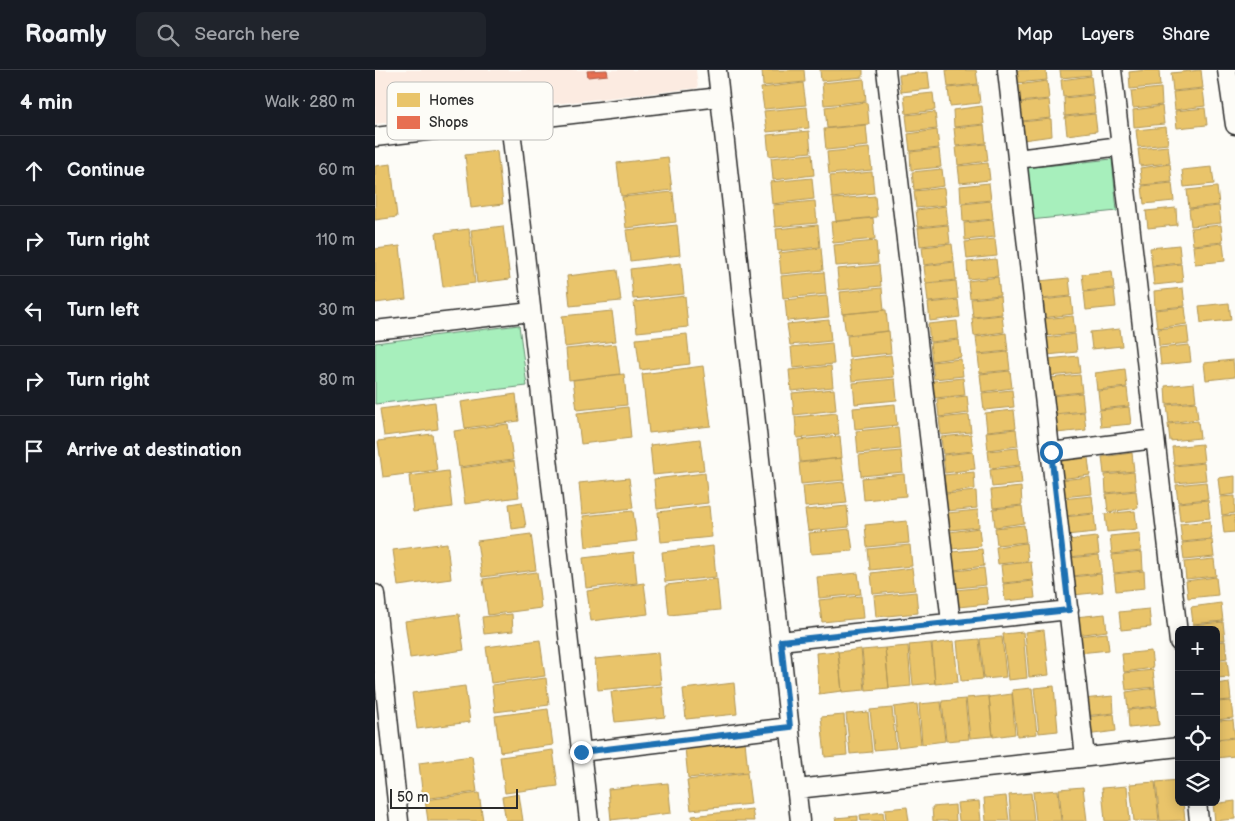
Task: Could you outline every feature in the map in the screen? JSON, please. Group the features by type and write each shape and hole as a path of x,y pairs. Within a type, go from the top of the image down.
{"street":[{"path":"717,70 801,821"},
{"path":"885,70 951,622"},
{"path":"1007,70 1085,757"},
{"path":"1112,70 1177,626"},
{"path":"1227,70 1235,125"},
{"path":"553,116 720,97"},
{"path":"511,140 589,821"},
{"path":"1017,159 1121,146"},
{"path":"375,330 531,312"},
{"path":"1051,452 1155,439"},
{"path":"375,594 399,821"},
{"path":"781,641 1069,610"},
{"path":"581,752 790,727"},
{"path":"797,790 1175,746"},
{"path":"1197,806 1199,821"}],"shaded area":[{"path":"375,70 696,70 698,88 553,104 553,82 387,82 387,123 375,124"}],"green space":[{"path":"1112,159 1117,211 1030,220 1025,168"},
{"path":"519,325 527,386 375,404 375,343"}],"building: Homes":[{"path":"762,70 804,70 805,82 763,86"},
{"path":"820,70 863,70 863,77 821,81"},
{"path":"946,70 976,70 978,84 948,87"},
{"path":"1016,70 1046,70 1047,80 1017,83"},
{"path":"1060,70 1090,70 1091,75 1061,78"},
{"path":"1159,70 1160,86 1130,89 1129,72"},
{"path":"1201,70 1203,88 1173,91 1171,73"},
{"path":"928,72 930,89 901,92 899,75"},
{"path":"1091,76 1093,94 1063,97 1061,80"},
{"path":"864,79 866,101 824,105 822,83"},
{"path":"1047,81 1049,99 1019,102 1017,85"},
{"path":"803,83 806,105 764,109 761,88"},
{"path":"978,85 980,103 950,106 948,88"},
{"path":"1161,88 1162,105 1133,108 1131,91"},
{"path":"1203,89 1205,106 1175,110 1173,92"},
{"path":"933,93 935,110 906,114 904,96"},
{"path":"1093,95 1095,113 1065,116 1064,98"},
{"path":"1049,100 1051,118 1021,121 1019,103"},
{"path":"867,102 869,124 827,128 825,107"},
{"path":"982,106 984,124 954,127 953,110"},
{"path":"1162,106 1164,124 1134,127 1133,110"},
{"path":"807,107 809,128 767,132 764,111"},
{"path":"1205,108 1207,125 1177,128 1175,111"},
{"path":"935,112 937,129 908,132 906,115"},
{"path":"1095,114 1097,131 1067,135 1065,117"},
{"path":"1051,119 1052,136 1023,140 1021,122"},
{"path":"866,125 868,146 826,150 824,129"},
{"path":"984,125 986,143 956,146 954,128"},
{"path":"1166,127 1168,144 1138,147 1136,130"},
{"path":"937,130 939,148 910,151 908,134"},
{"path":"809,131 811,152 769,156 767,135"},
{"path":"986,144 988,161 958,165 956,147"},
{"path":"1168,146 1170,163 1140,166 1138,149"},
{"path":"869,148 872,170 829,174 827,152"},
{"path":"939,149 941,167 911,170 910,152"},
{"path":"497,151 503,204 471,208 465,155"},
{"path":"812,154 814,175 773,180 771,158"},
{"path":"668,157 672,190 621,196 617,163"},
{"path":"988,163 990,180 960,183 958,166"},
{"path":"391,164 397,217 375,220 375,166"},
{"path":"1170,164 1172,182 1142,185 1140,168"},
{"path":"1212,167 1214,184 1184,187 1182,170"},
{"path":"942,169 944,186 914,190 912,172"},
{"path":"872,172 874,193 832,198 830,176"},
{"path":"812,178 814,199 772,204 770,182"},
{"path":"989,183 991,200 961,203 960,186"},
{"path":"1172,183 1174,201 1144,204 1142,186"},
{"path":"1217,187 1219,205 1189,208 1187,190"},
{"path":"944,188 946,205 916,208 914,191"},
{"path":"673,192 676,222 626,228 622,197"},
{"path":"875,196 877,217 836,221 833,199"},
{"path":"815,201 817,223 775,227 773,205"},
{"path":"991,201 993,219 963,222 962,204"},
{"path":"946,206 948,224 918,227 916,210"},
{"path":"1219,206 1221,223 1191,226 1189,209"},
{"path":"1176,208 1177,225 1148,228 1146,211"},
{"path":"873,218 875,239 833,243 831,222"},
{"path":"993,220 995,237 965,240 964,223"},
{"path":"677,225 680,255 630,261 626,230"},
{"path":"818,225 820,247 778,251 776,229"},
{"path":"948,225 950,243 920,246 918,228"},
{"path":"1221,225 1223,242 1193,245 1191,228"},
{"path":"503,226 510,279 477,283 471,230"},
{"path":"469,229 475,283 443,287 436,233"},
{"path":"995,239 997,256 967,259 965,242"},
{"path":"876,241 878,263 836,266 834,245"},
{"path":"1223,243 1225,261 1195,264 1193,246"},
{"path":"952,244 954,261 924,265 922,247"},
{"path":"1179,245 1181,263 1152,266 1150,248"},
{"path":"400,246 406,299 375,303 375,249"},
{"path":"821,248 823,270 781,274 779,253"},
{"path":"996,259 998,276 968,279 967,262"},
{"path":"954,262 956,280 926,283 924,266"},
{"path":"681,263 684,294 633,299 630,269"},
{"path":"1181,264 1183,282 1154,285 1152,267"},
{"path":"879,265 881,286 839,290 837,269"},
{"path":"617,270 621,301 570,306 567,276"},
{"path":"1112,271 1114,288 1084,291 1082,274"},
{"path":"824,272 826,294 783,298 781,276"},
{"path":"998,277 1000,295 970,298 968,281"},
{"path":"1069,278 1071,296 1041,299 1039,281"},
{"path":"956,281 958,299 928,302 926,284"},
{"path":"882,288 884,310 842,314 840,292"},
{"path":"1183,288 1185,306 1155,309 1154,291"},
{"path":"1114,289 1116,307 1086,310 1084,292"},
{"path":"685,296 688,327 637,332 634,302"},
{"path":"827,296 829,317 787,321 785,300"},
{"path":"1000,296 1002,314 973,317 971,299"},
{"path":"1071,297 1073,314 1043,318 1041,300"},
{"path":"958,300 960,317 930,321 928,303"},
{"path":"1229,303 1231,320 1201,323 1199,306"},
{"path":"1185,307 1187,324 1157,328 1155,310"},
{"path":"886,310 888,331 846,335 843,314"},
{"path":"612,311 616,341 565,347 562,316"},
{"path":"1002,315 1004,332 974,336 972,318"},
{"path":"1073,316 1075,333 1045,336 1043,319"},
{"path":"829,320 831,341 790,345 787,324"},
{"path":"957,321 959,339 930,342 928,324"},
{"path":"1187,326 1189,343 1159,346 1158,329"},
{"path":"1120,329 1122,346 1092,349 1090,332"},
{"path":"889,331 891,353 849,357 847,336"},
{"path":"1006,333 1008,351 978,354 976,337"},
{"path":"687,334 690,364 640,370 636,339"},
{"path":"1075,334 1077,352 1047,355 1045,338"},
{"path":"959,340 961,357 932,361 930,343"},
{"path":"832,343 834,364 793,368 791,347"},
{"path":"616,344 620,374 569,380 566,349"},
{"path":"1189,345 1191,362 1161,365 1159,348"},
{"path":"1008,352 1010,370 980,373 978,355"},
{"path":"891,355 894,377 852,381 849,360"},
{"path":"1078,356 1080,373 1050,376 1048,359"},
{"path":"961,359 963,376 934,379 932,362"},
{"path":"1233,360 1235,377 1206,380 1204,363"},
{"path":"703,366 711,426 649,433 642,374"},
{"path":"831,366 833,387 791,391 789,370"},
{"path":"1125,369 1127,387 1097,390 1095,373"},
{"path":"1010,371 1012,388 982,392 980,374"},
{"path":"624,374 627,405 577,410 573,380"},
{"path":"1080,375 1082,392 1052,395 1050,378"},
{"path":"963,378 965,395 935,398 933,381"},
{"path":"895,379 897,400 855,404 853,383"},
{"path":"1194,383 1196,401 1166,404 1165,386"},
{"path":"1127,388 1129,406 1100,409 1098,391"},
{"path":"834,389 836,410 794,415 792,393"},
{"path":"1012,390 1014,407 984,410 982,393"},
{"path":"1082,393 1084,411 1054,414 1052,396"},
{"path":"516,394 519,421 465,428 461,402"},
{"path":"967,396 969,413 939,417 937,399"},
{"path":"435,402 438,429 384,436 380,409"},
{"path":"1196,402 1198,419 1169,423 1167,405"},
{"path":"895,404 897,425 855,429 853,408"},
{"path":"628,407 631,438 581,444 577,413"},
{"path":"1129,407 1131,424 1101,427 1099,410"},
{"path":"1014,410 1016,428 987,431 985,413"},
{"path":"1084,412 1086,430 1056,433 1054,415"},
{"path":"837,413 839,434 797,438 795,417"},
{"path":"969,415 971,432 941,435 939,418"},
{"path":"1198,421 1200,438 1170,441 1168,424"},
{"path":"508,424 513,460 459,467 454,431"},
{"path":"898,427 900,449 858,453 856,431"},
{"path":"1016,429 1018,446 988,450 986,432"},
{"path":"432,434 437,470 383,477 378,441"},
{"path":"971,434 973,451 943,454 941,437"},
{"path":"840,436 842,458 800,462 798,440"},
{"path":"700,439 704,470 653,475 650,445"},
{"path":"1202,444 1204,462 1174,465 1172,447"},
{"path":"1018,448 1020,465 990,468 988,451"},
{"path":"901,451 903,472 861,476 859,455"},
{"path":"973,452 975,469 945,473 943,455"},
{"path":"1132,453 1134,471 1104,474 1102,457"},
{"path":"841,458 844,480 801,484 799,463"},
{"path":"1088,458 1090,475 1060,479 1059,461"},
{"path":"514,461 519,497 465,504 460,468"},
{"path":"1204,463 1206,480 1176,483 1174,466"},
{"path":"1020,466 1022,484 992,487 990,470"},
{"path":"448,471 452,507 413,512 409,476"},
{"path":"974,472 975,489 946,493 944,475"},
{"path":"1134,472 1136,490 1106,493 1105,475"},
{"path":"705,473 708,503 657,509 654,479"},
{"path":"904,474 906,496 864,500 862,478"},
{"path":"1235,476 1235,494 1220,496 1218,478"},
{"path":"1090,477 1092,494 1062,497 1060,480"},
{"path":"629,478 633,508 582,514 579,483"},
{"path":"844,482 847,503 805,507 803,486"},
{"path":"1206,482 1208,499 1178,502 1176,485"},
{"path":"1021,487 1022,505 993,508 991,490"},
{"path":"976,491 977,508 947,511 946,494"},
{"path":"1136,491 1138,508 1108,512 1106,494"},
{"path":"1092,496 1094,513 1064,516 1062,499"},
{"path":"1235,496 1235,513 1222,515 1220,497"},
{"path":"1208,500 1210,518 1180,521 1178,503"},
{"path":"522,502 526,527 512,529 509,504"},
{"path":"709,506 712,537 661,542 658,512"},
{"path":"847,506 849,527 808,531 805,510"},
{"path":"1022,506 1024,523 995,527 993,509"},
{"path":"978,510 979,527 950,530 948,513"},
{"path":"633,511 637,541 586,547 583,516"},
{"path":"1135,511 1137,529 1107,532 1105,514"},
{"path":"1094,514 1096,532 1066,535 1064,517"},
{"path":"1235,515 1235,532 1224,533 1222,516"},
{"path":"907,521 909,543 867,547 865,525"},
{"path":"1210,521 1212,539 1182,542 1180,524"},
{"path":"1024,525 1026,542 997,545 995,528"},
{"path":"979,528 981,546 952,549 950,532"},
{"path":"850,529 853,551 811,554 809,533"},
{"path":"1140,533 1141,551 1112,554 1110,536"},
{"path":"531,534 536,570 482,577 477,541"},
{"path":"1097,537 1099,554 1069,557 1067,540"},
{"path":"1212,540 1214,557 1184,560 1182,543"},
{"path":"447,543 451,579 398,586 393,550"},
{"path":"1026,543 1028,561 998,564 996,547"},
{"path":"910,545 912,566 870,570 868,549"},
{"path":"713,546 716,577 665,582 662,552"},
{"path":"982,549 984,566 954,570 952,552"},
{"path":"634,552 637,583 586,588 583,558"},
{"path":"1142,552 1143,570 1114,573 1112,555"},
{"path":"1099,555 1101,573 1071,576 1069,558"},
{"path":"1214,559 1216,576 1186,579 1184,562"},
{"path":"1031,562 1033,580 1003,583 1001,565"},
{"path":"912,568 915,590 873,594 871,573"},
{"path":"984,568 986,585 956,588 954,571"},
{"path":"1144,571 1145,588 1116,591 1114,574"},
{"path":"537,572 541,608 488,615 483,579"},
{"path":"858,573 861,594 819,598 817,577"},
{"path":"1101,574 1103,592 1073,595 1071,577"},
{"path":"1216,577 1218,595 1188,598 1186,581"},
{"path":"717,579 720,610 669,615 666,585"},
{"path":"1033,581 1035,598 1005,601 1003,584"},
{"path":"644,583 648,614 591,621 587,591"},
{"path":"986,587 988,604 958,607 956,590"},
{"path":"916,592 918,613 876,617 874,596"},
{"path":"861,596 863,618 822,622 819,600"},
{"path":"1221,603 1223,621 1193,624 1191,607"},
{"path":"1149,609 1151,627 1121,630 1119,612"},
{"path":"459,614 464,650 410,658 405,621"},
{"path":"512,614 513,631 484,634 482,617"},
{"path":"1105,614 1107,631 1077,635 1075,617"},
{"path":"1223,622 1225,640 1220,640 1220,626 1193,625"},
{"path":"1044,630 1049,675 1029,677 1025,632"},
{"path":"1023,632 1027,678 1008,680 1003,634"},
{"path":"1107,633 1109,650 1079,653 1077,636"},
{"path":"1002,637 1006,677 984,679 980,639"},
{"path":"979,639 983,679 961,681 957,641"},
{"path":"540,640 545,676 491,683 486,647"},
{"path":"954,641 958,682 935,684 932,644"},
{"path":"1225,641 1227,658 1220,659 1220,642"},
{"path":"931,643 935,683 913,685 909,645"},
{"path":"908,646 911,686 889,688 885,648"},
{"path":"885,648 889,688 866,690 862,650"},
{"path":"861,649 865,690 842,692 838,652"},
{"path":"838,651 842,691 819,694 816,653"},
{"path":"1151,651 1153,668 1124,672 1122,654"},
{"path":"658,653 661,684 598,690 595,659"},
{"path":"1227,660 1229,677 1220,678 1220,661"},
{"path":"1153,670 1155,687 1126,690 1124,673"},
{"path":"546,678 549,705 495,712 492,685"},
{"path":"1229,682 1231,700 1220,701 1220,683"},
{"path":"734,683 737,714 686,719 683,689"},
{"path":"465,686 470,722 417,729 412,693"},
{"path":"662,686 665,717 615,722 611,692"},
{"path":"1054,686 1058,731 1039,733 1034,688"},
{"path":"1032,688 1037,734 1017,736 1012,690"},
{"path":"1155,688 1157,706 1128,709 1126,692"},
{"path":"1012,694 1015,734 993,737 989,697"},
{"path":"989,696 993,736 970,738 966,698"},
{"path":"1113,696 1114,713 1084,716 1083,699"},
{"path":"965,699 969,739 946,741 942,701"},
{"path":"1231,701 1233,718 1220,720 1220,702"},
{"path":"941,702 945,741 922,744 919,704"},
{"path":"917,704 921,744 898,747 894,707"},
{"path":"1157,707 1159,725 1129,728 1128,710"},
{"path":"892,708 896,748 874,750 870,710"},
{"path":"548,709 553,745 500,752 495,716"},
{"path":"868,712 872,752 850,754 846,714"},
{"path":"1114,714 1116,731 1086,735 1085,717"},
{"path":"844,715 847,755 825,757 821,717"},
{"path":"1233,720 1235,737 1220,739 1220,721"},
{"path":"1235,738 1235,756 1220,758 1220,740"},
{"path":"745,741 748,772 688,778 685,748"},
{"path":"553,750 558,786 505,793 500,757"},
{"path":"472,756 477,792 423,799 419,763"},
{"path":"747,773 751,804 691,810 687,780"},
{"path":"1175,780 1175,806 1183,806 1185,820 1160,821 1156,782"},
{"path":"1155,782 1159,821 1134,821 1130,784"},
{"path":"668,783 671,813 611,820 608,789"},
{"path":"1127,786 1130,821 1105,821 1102,788"},
{"path":"1083,787 1087,821 1062,821 1059,789"},
{"path":"1058,790 1061,821 1036,821 1033,792"},
{"path":"479,793 483,821 428,821 425,800"},
{"path":"1031,793 1034,821 1011,821 1009,795"},
{"path":"519,794 523,821 506,821 502,797"},
{"path":"1006,796 1009,821 986,821 984,798"},
{"path":"979,801 981,821 959,821 957,803"},
{"path":"1235,801 1235,819 1215,821 1213,806 1220,806 1220,803"},
{"path":"955,805 956,821 933,821 932,807"},
{"path":"907,807 909,821 886,821 885,809"},
{"path":"752,809 754,821 693,821 692,816"},
{"path":"883,812 884,821 861,821 860,815"},
{"path":"858,816 858,821 836,821 835,818"}],"building: Shops":[{"path":"607,70 608,75 588,77 587,71"}],"route":[{"path":"581,752 790,727 781,641 1069,610 1051,452"}]}
